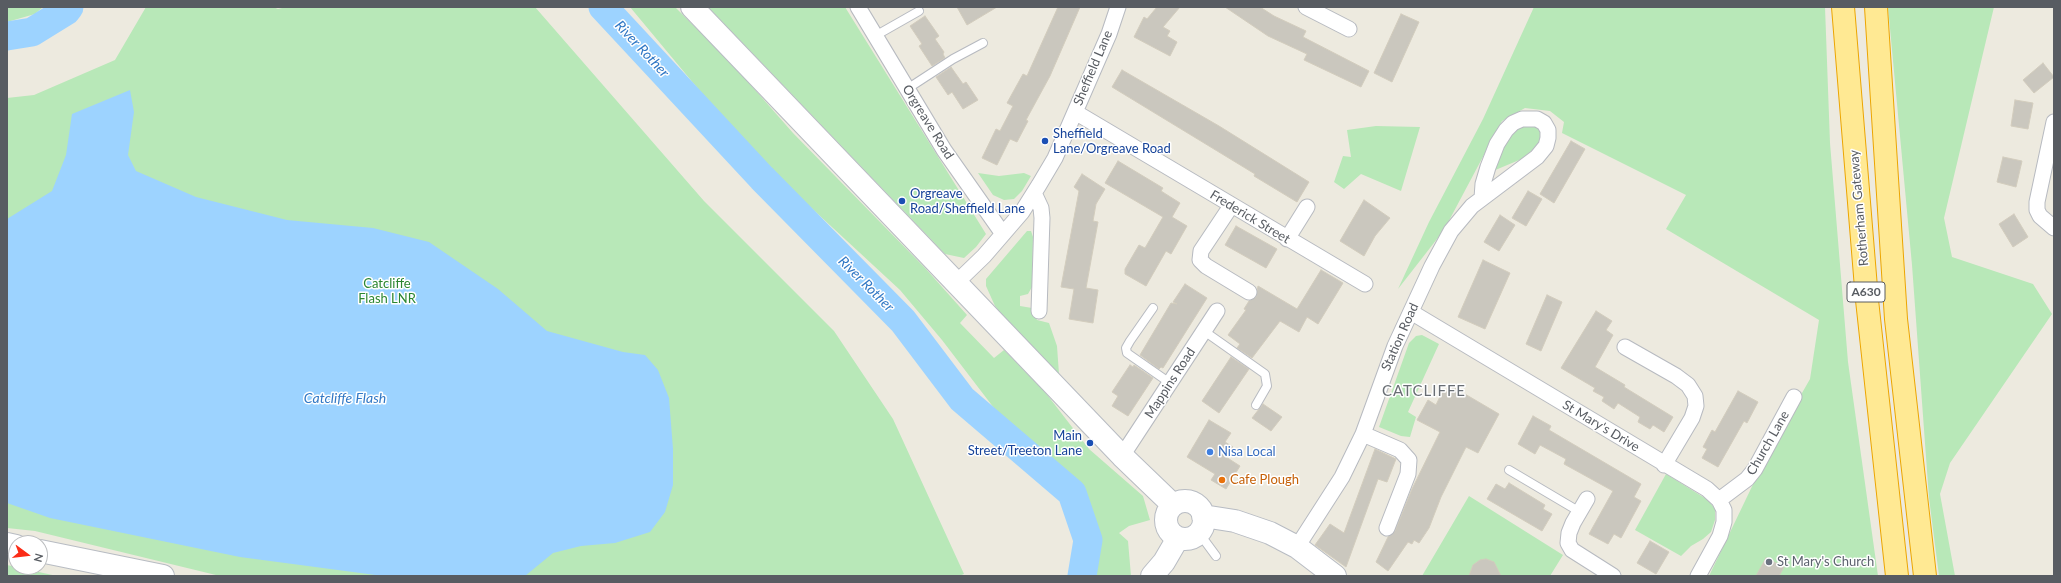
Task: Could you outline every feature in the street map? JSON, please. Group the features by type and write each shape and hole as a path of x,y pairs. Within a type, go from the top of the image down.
{"highway":[{"name":"Rotherham Gateway","path":"1843,7 1867,300 1897,576"},
{"name":"A630","path":"1876,7 1896,319 1925,576"}],"main road":[{"path":"692,7 1122,456 1173,505"},
{"path":"1201,524 1197,505 1191,502 1179,502 1169,509 1166,520 1169,531 1178,538 1189,538 1201,524 1235,521 1253,526 1297,547 1336,576"},
{"path":"1152,576 1164,562 1178,538"},
{"path":"48,553 163,576"}],"street":[{"name":"Orgreave Road","path":"858,7 944,150 1003,234"},
{"name":"Sheffield Lane","path":"956,283 984,256 1022,212 1055,158 1109,34 1118,7"},
{"path":"1306,7 1349,28"},
{"name":"Frederick Street","path":"1075,112 1231,206 1365,284"},
{"name":"Station Road","path":"1297,547 1342,477 1363,434 1395,346 1451,231 1472,206 1537,157 1546,146 1548,138 1548,130 1544,123 1537,119 1522,119 1513,123 1506,130 1497,144 1488,167 1483,184 1482,198"},
{"path":"2054,122 2037,202 2040,216 2054,228"},
{"path":"1034,193 1041,208 1042,218 1039,310"},
{"path":"1231,206 1201,251 1200,260 1206,266 1249,292"},
{"path":"1287,239 1307,207"},
{"name":"Mappins Road","path":"1122,456 1217,311"},
{"name":"St Mary's Drive","path":"1411,312 1664,465 1707,489 1719,500"},
{"path":"1625,347 1676,376 1688,385 1695,396 1696,406 1692,418 1664,465"},
{"name":"Church Lane","path":"1719,500 1748,479 1756,469 1794,397"},
{"path":"1363,434 1400,450 1410,460 1408,474 1387,528"},
{"path":"1587,500 1569,533 1570,546 1577,553 1613,576"},
{"path":"1698,576 1720,536 1724,522 1724,510 1719,500"}],"lane":[{"path":"875,36 919,11"},
{"path":"907,89 952,60 983,43"},
{"path":"1152,308 1126,348 1127,353 1170,382"},
{"path":"1204,331 1265,374 1267,386 1256,405"},
{"path":"1509,470 1580,512"},
{"path":"1201,524 1216,556"}],"green space":[{"path":"7,7 43,7 35,14 7,22"},
{"name":"Catcliffe Flash LNR","path":"146,7 273,7 278,9 286,7 535,7 704,201 834,331 893,419 964,574 959,576 220,576 35,531 7,528 7,98 34,95 115,60"},
{"path":"630,7 675,7 735,67 793,133 926,269 967,315 960,323 994,358 1004,350 1045,392 1089,449 1143,496 1150,520 1129,526 1119,533 1128,541 1131,576 1094,576 1097,547 1095,530 1079,489 997,412 942,340 900,290 793,191 729,126"},
{"path":"708,7 845,7 986,234 976,247 964,258 945,254"},
{"path":"1534,7 1825,7 1830,143 1848,362 1878,576 1709,576 1770,449 1810,379 1819,320 1666,229 1686,195 1562,133 1564,122 1550,111 1525,108 1502,121 1444,230 1398,289 1429,222 1483,119"},
{"path":"1888,7 1994,7 1944,218 1952,257 2033,284 2052,314 1950,463 1940,494 1955,576 1939,576 1929,498 1912,265"},
{"path":"1531,123 1539,129 1542,135 1539,143 1524,158 1493,171 1497,153 1518,126"},
{"path":"1376,126 1420,127 1401,191 1361,174 1344,189 1334,182 1343,156 1351,157 1347,130"},
{"path":"978,173 999,176 1024,173 1031,176 1022,191 1014,199 1004,200 993,195"},
{"path":"1027,231 1031,231 1033,237 1032,287 1028,294 1020,296 1020,306 1032,308 1037,320 1049,323 1057,346 1059,374 1005,319 995,306 986,286 986,279"},
{"path":"1422,335 1439,344 1408,412 1416,417 1410,437 1401,436 1379,427 1409,343 1416,336"},
{"path":"1666,474 1708,500 1715,509 1715,520 1711,532 1691,546 1681,556 1635,530"},
{"path":"1469,496 1563,555 1550,576 1422,576"},
{"path":"7,565 8,575 48,574 57,576 7,576"}],"water":[{"name":"Catcliffe Flash","path":"130,90 134,112 128,155 136,171 196,197 287,220 373,228 429,242 498,289 547,331 623,352 645,355 658,370 669,398 673,449 673,485 665,512 650,532 615,543 581,546 553,553 525,576 383,576 240,557 50,518 7,503 7,219 52,191 66,155 72,114"}],"building":[{"path":"957,7 997,7 967,25"},
{"path":"1058,7 1080,7 1050,76 1026,120 1028,121 1017,142 1010,139 997,165 982,158 996,129 1000,131 1013,106 1007,103 1023,74 1027,76"},
{"path":"1157,7 1180,7 1163,27 1170,31 1167,36 1177,42 1170,56 1134,37 1144,17 1147,19"},
{"path":"1225,7 1260,7 1274,16 1306,31 1303,37 1369,71 1361,87 1304,60 1307,54 1268,36"},
{"path":"1401,14 1419,22 1392,82 1374,73"},
{"path":"925,16 939,36 935,39 944,52 943,54 945,58 932,66 919,46 922,44 910,26"},
{"path":"2043,63 2054,77 2034,93 2023,80"},
{"path":"951,67 963,84 966,82 978,100 963,109 952,92 948,95 936,77"},
{"path":"1122,70 1219,126 1309,182 1297,202 1254,176 1255,174 1112,87"},
{"path":"2015,100 2033,103 2028,129 2011,126"},
{"path":"1571,141 1585,149 1554,203 1540,194"},
{"path":"2003,157 2022,161 2016,187 1997,182"},
{"path":"1118,161 1163,188 1161,191 1180,203 1172,217 1187,226 1171,254 1166,251 1146,286 1125,274 1125,269 1139,245 1145,248 1163,217 1105,183"},
{"path":"1082,174 1105,189 1096,204 1093,221 1098,222 1086,288 1098,290 1093,323 1069,319 1074,289 1061,287 1079,191 1074,187"},
{"path":"1528,191 1542,199 1526,226 1512,218"},
{"path":"1364,200 1390,218 1375,236 1364,256 1340,241"},
{"path":"2014,214 2028,237 2013,247 1999,224"},
{"path":"1500,215 1515,225 1499,251 1484,242"},
{"path":"1236,226 1277,249 1266,268 1225,245"},
{"path":"1483,260 1510,273 1485,329 1458,317"},
{"path":"1321,270 1343,283 1318,324 1307,317 1299,332 1280,321 1252,358 1237,348 1240,344 1228,335 1246,310 1244,309 1249,301 1256,297 1258,286 1297,309"},
{"path":"1185,284 1207,298 1163,368 1161,367 1159,369 1140,355 1171,303 1177,304 1173,302"},
{"path":"1547,295 1562,302 1541,351 1526,344"},
{"path":"1596,311 1612,321 1606,330 1613,335 1595,367 1673,417 1664,432 1653,425 1650,429 1638,422 1640,417 1618,403 1614,409 1602,401 1604,397 1593,391 1595,388 1561,368"},
{"path":"1231,357 1249,369 1219,413 1202,401"},
{"path":"1130,365 1133,367 1134,365 1153,378 1128,416 1112,406 1118,396 1112,392"},
{"path":"1453,387 1499,414 1478,453 1466,447 1441,497 1429,528 1419,543 1414,540 1412,544 1408,542 1388,571 1376,562 1388,537 1395,531 1412,489 1440,432 1417,420 1428,400 1436,405 1443,390 1449,393"},
{"path":"1738,391 1758,402 1747,423 1744,421 1718,467 1702,458 1707,449 1703,447 1712,430 1715,432"},
{"path":"1263,404 1282,417 1271,431 1252,418"},
{"path":"1533,416 1551,426 1549,430 1641,484 1634,497 1641,501 1621,538 1614,534 1608,544 1589,534 1613,491 1564,464 1566,459 1540,445 1535,454 1518,444"},
{"name":"Nisa Local","path":"1209,420 1231,433 1225,442 1233,447 1226,457 1240,466 1226,489 1211,480 1215,474 1187,457"},
{"path":"1375,449 1396,459 1387,482 1378,479 1346,567 1315,545 1330,524 1344,533"},
{"path":"1509,483 1545,505 1543,509 1552,514 1542,531 1487,499 1496,484 1505,489"},
{"path":"1650,541 1669,552 1656,574 1637,563"},
{"name":"St Mary's Church","path":"1766,558 1784,567 1779,576 1756,576"},
{"path":"1486,559 1494,562 1501,576 1469,576 1473,565 1480,560"}],"waterway":[{"name":"River Rother","path":"7,36 32,32 66,11 69,7"},
{"name":"River Rother","path":"603,7 762,178 903,321 962,399 1072,493 1088,540 1082,576"}],"place":[{"name":"Sheffield Lane/Orgreave Road","path":"1045,141"},
{"name":"Orgreave Road/Sheffield Lane","path":"902,201"},
{"name":"Main Street/Treeton Lane","path":"1090,443"},
{"name":"Nisa Local","path":"1210,452"},
{"name":"Cafe Plough","path":"1222,480"},
{"name":"St Mary's Church","path":"1769,562"}],"district":[{"name":"CATCLIFFE","path":"1424,391"}]}
